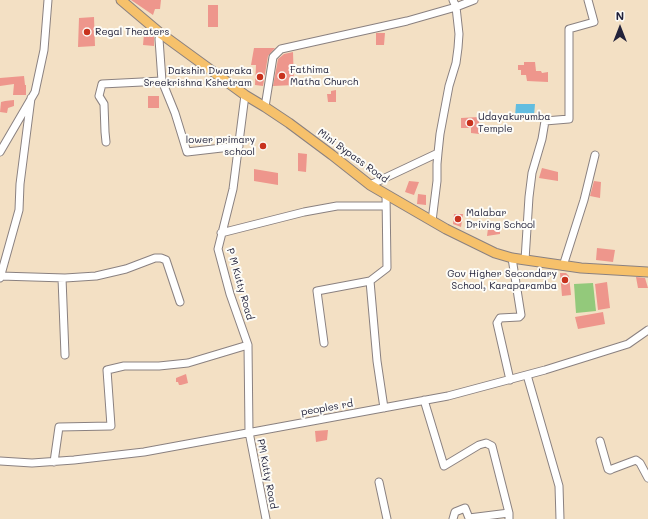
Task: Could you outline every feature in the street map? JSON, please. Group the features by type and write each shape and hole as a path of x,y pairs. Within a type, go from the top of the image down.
{"main road":[{"name":"Mini Bypass Road","path":"121,0 160,33 245,95 266,107 332,155 370,185 446,229 495,253 512,258 581,268 648,272"}],"street":[{"path":"0,152 34,92 44,50 48,0"},
{"path":"266,107 273,57 281,49 407,21 455,3 474,0"},
{"path":"525,260 532,173 542,139 545,122 569,119 569,29 594,22 588,0"},
{"path":"432,220 437,181 440,134 458,48 459,34 455,3"},
{"path":"160,33 159,40 162,81 175,114 187,152 239,146"},
{"path":"106,142 104,104 99,96 102,84 162,81"},
{"name":"P M Kutty Road","path":"245,95 232,189 218,249 230,294 248,345 249,432"},
{"path":"31,98 22,164 19,210 0,277 62,278 96,276 126,269 156,258 161,258 166,260 180,302"},
{"path":"370,185 438,153"},
{"path":"563,266 584,200 595,156"},
{"path":"324,343 317,291 370,281 387,268 386,194"},
{"path":"221,233 304,212 337,206 386,206"},
{"path":"510,380 497,323 500,318 519,317 521,315 512,258"},
{"path":"62,278 65,355"},
{"path":"370,281 377,361 384,408"},
{"name":"peoples rd","path":"0,461 32,463 54,462 144,452 448,396 545,370 628,344 648,330"},
{"path":"54,462 59,427 111,426 107,370 124,366 159,366 188,363 248,345"},
{"path":"527,375 559,486 560,519"},
{"path":"424,400 444,466 479,445 486,443 492,446 509,516 469,518 465,508 455,512 453,519"},
{"name":"PM Kutty Road","path":"249,432 266,519"},
{"path":"600,441 608,469 610,470 636,460 640,463 648,478"},
{"path":"379,482 387,519"}],"green space":[{"path":"593,283 596,311 576,313 574,284"}],"water":[{"path":"516,104 535,104 534,116 515,116"}],"building":[{"path":"131,0 161,0 160,9 155,9 153,15"},
{"path":"208,5 218,5 218,27 208,27"},
{"name":"Regal Theaters","path":"94,17 95,46 78,47 79,18"},
{"path":"376,33 385,33 384,45 376,45"},
{"path":"144,34 154,35 154,46 143,45"},
{"path":"254,48 275,48 268,56 263,86 255,85 256,65 251,65"},
{"path":"293,52 294,85 273,86 278,59 284,54"},
{"path":"524,62 535,62 536,71 541,71 542,73 548,72 548,82 527,81 526,75 521,75 521,70 518,70 518,65 524,65"},
{"path":"24,76 26,95 13,95 14,84 0,86 0,78"},
{"path":"336,90 336,102 328,102 327,94 331,94 331,91"},
{"path":"148,96 159,96 159,108 148,108"},
{"path":"14,100 14,106 8,108 7,113 0,112 1,102"},
{"name":"Udayakurumba Temple","path":"479,117 479,134 471,133 471,128 461,128 461,118"},
{"path":"298,153 307,154 306,172 298,171"},
{"path":"542,168 558,172 558,181 539,178"},
{"path":"254,169 278,173 278,185 254,181"},
{"path":"409,181 419,182 414,195 405,192"},
{"path":"594,181 601,182 600,198 590,196"},
{"path":"418,194 426,195 426,205 417,204"},
{"name":"Malabar Driving School","path":"454,214 463,214 461,227 453,224"},
{"path":"489,221 500,224 500,234 487,236"},
{"path":"597,248 615,250 613,262 596,260"},
{"name":"Gov Higher Secondary School, Karaparamba","path":"560,273 566,273 569,276 571,295 562,296"},
{"path":"636,277 645,278 648,288 638,288"},
{"path":"607,282 610,308 598,310 595,284"},
{"path":"603,312 605,324 578,329 575,317"},
{"path":"186,374 188,383 179,385 178,382 176,382 176,378"},
{"path":"328,430 327,440 316,442 315,431"}],"place":[{"name":"Regal Theaters","path":"87,32"},
{"name":"Fathima Matha Church","path":"282,76"},
{"name":"Dakshin Dwaraka Sreekrishna Kshetram","path":"260,77"},
{"name":"Udayakurumba Temple","path":"470,123"},
{"name":"lower primary school","path":"263,146"},
{"name":"Malabar Driving School","path":"458,219"},
{"name":"Gov Higher Secondary School, Karaparamba","path":"565,280"}]}
